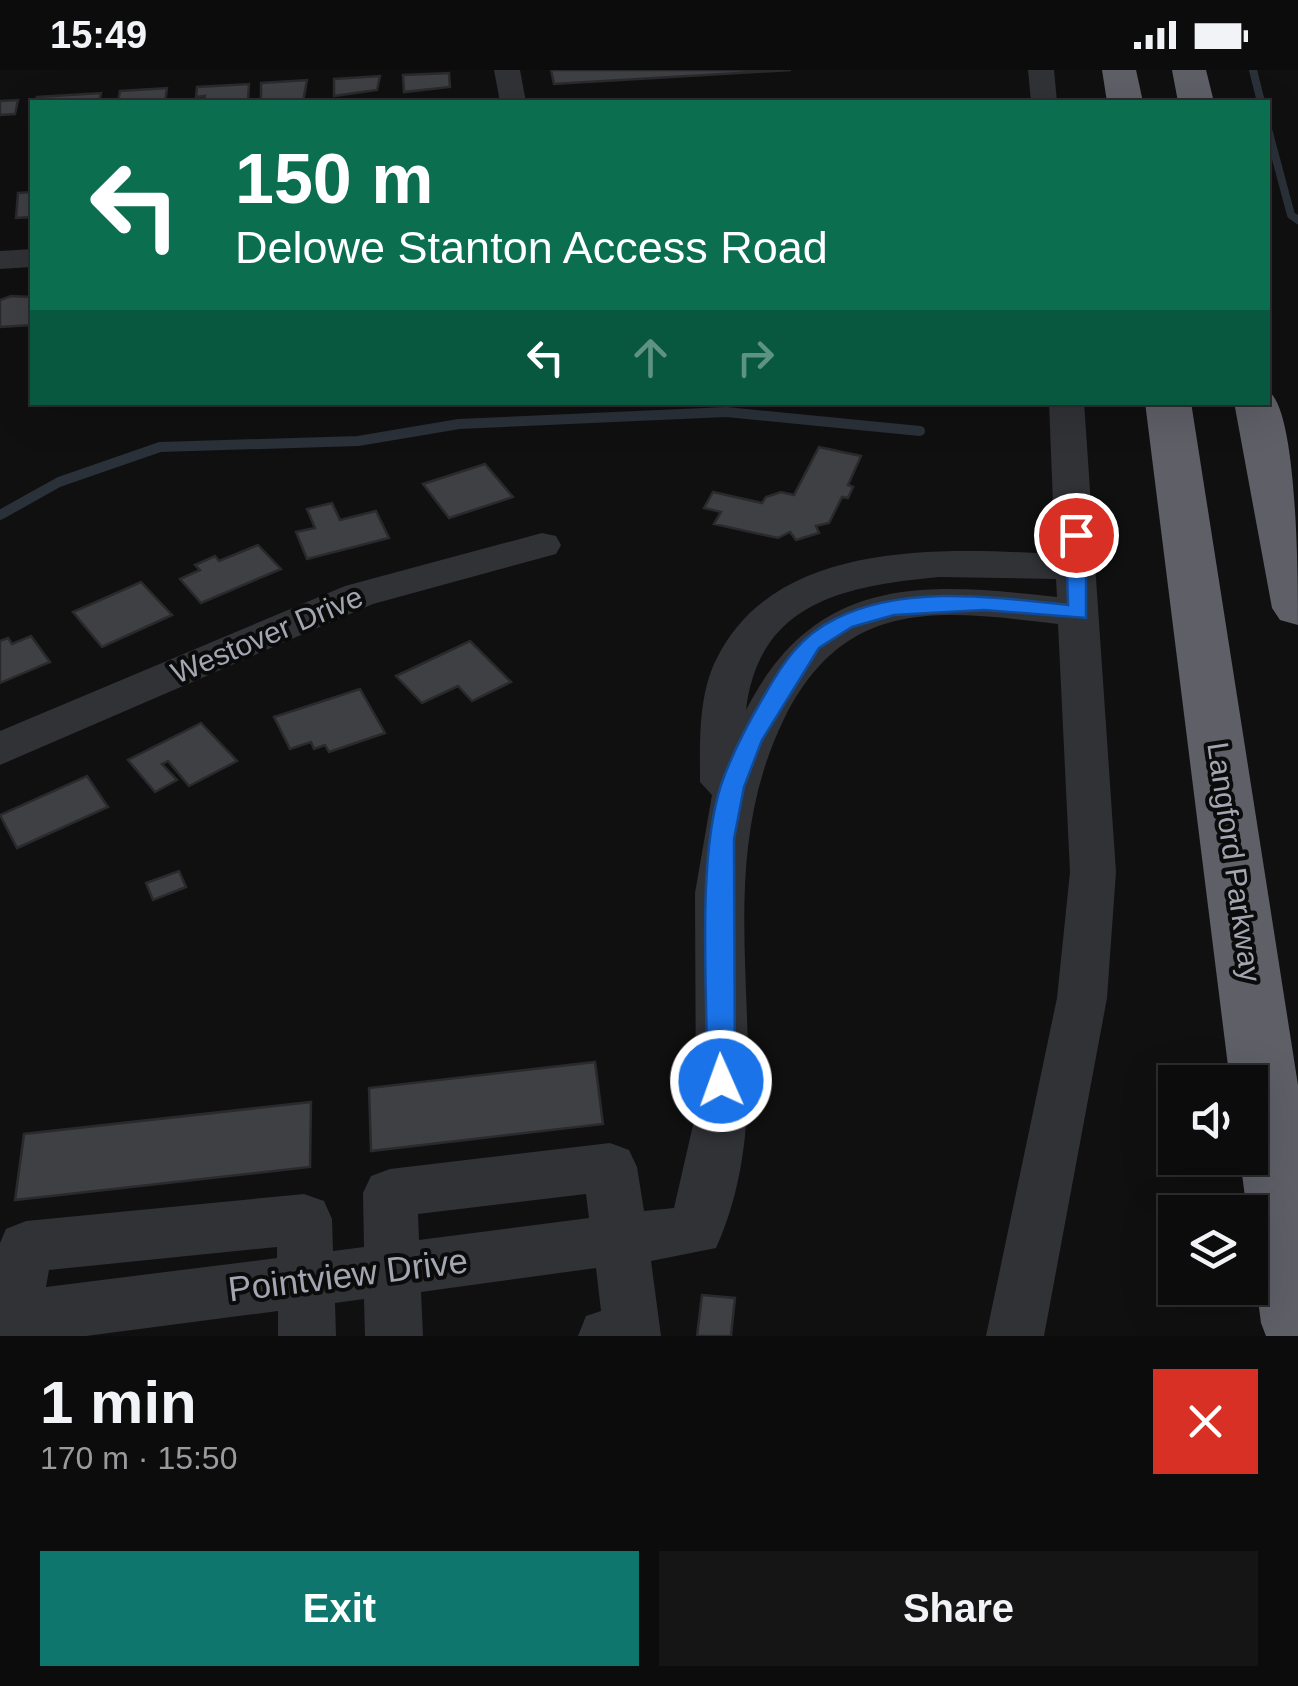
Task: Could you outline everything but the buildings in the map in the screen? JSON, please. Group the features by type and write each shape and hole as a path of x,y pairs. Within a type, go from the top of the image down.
{"highway":[{"path":"1119,70 1126,100"},
{"path":"1189,70 1196,100"},
{"name":"Langford Parkway","path":"1168,405 1298,1323"},
{"path":"1258,405 1298,608"}],"street":[{"path":"508,70 514,100"},
{"path":"1041,70 1044,100"},
{"path":"0,260 30,258"},
{"path":"1016,1336 1082,998 1094,872 1066,405"},
{"name":"Westover Drive","path":"0,749 359,596 419,575 542,546"},
{"path":"728,811 722,786 722,737 736,660 754,628 792,601 837,582 932,564 1078,590"},
{"path":"837,582 864,617"},
{"path":"728,811 750,740 782,682 811,643 844,622 927,602 984,603 1078,590"},
{"name":"Pointview Drive","path":"5,1325 308,1280 696,1230 722,1113 718,940 722,839 728,811"},
{"path":"394,1336 390,1193 610,1167 633,1333 607,1336"},
{"path":"306,1336 308,1280"}],"waterway":[{"path":"1253,70 1260,100"},
{"path":"1270,136 1291,215 1298,220"},
{"path":"0,515 59,482 160,447 358,441 459,424 726,412 920,431"}],"route":[{"path":"721,1081 718,940 722,839 732,787 750,740 782,682 811,643 844,622 893,608 927,602 984,603 1078,613 1076,535"}]}
